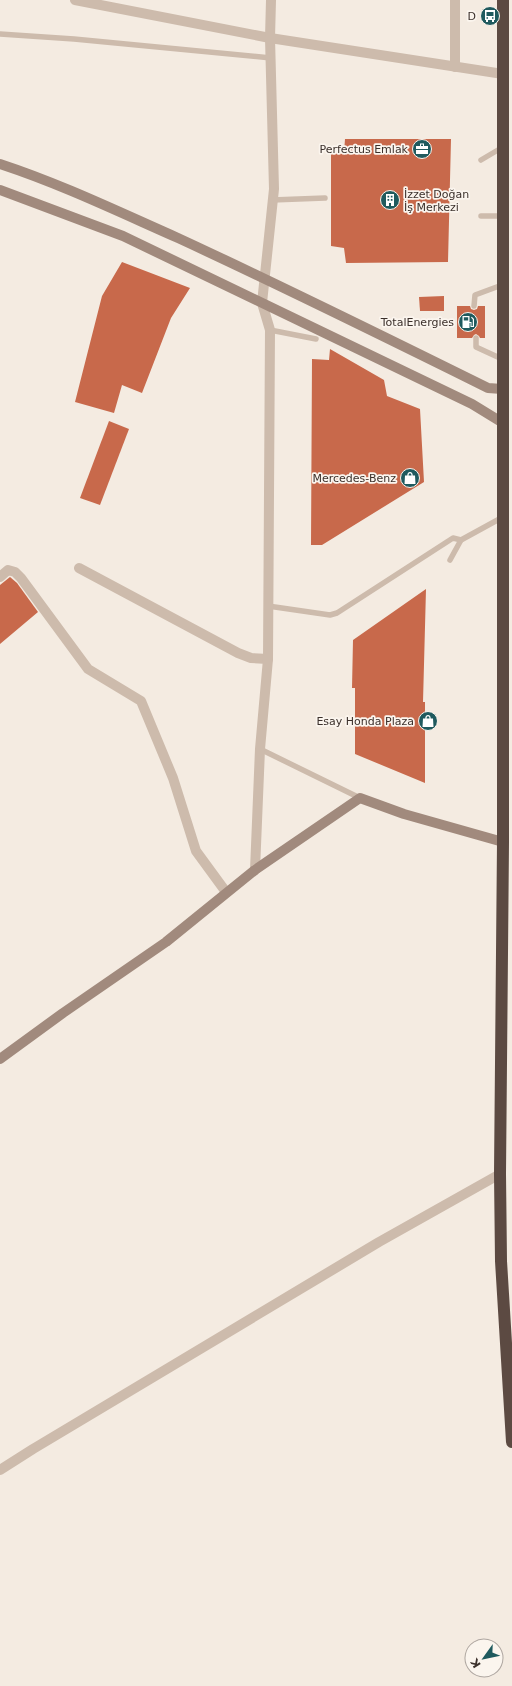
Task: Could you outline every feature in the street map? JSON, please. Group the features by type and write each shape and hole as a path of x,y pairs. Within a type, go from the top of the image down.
{"highway":[{"path":"503,0 502,389 504,517 500,1174 501,1261 512,1442"}],"street":[{"path":"75,0 270,38 503,74"},
{"path":"255,870 260,749 268,659 270,330 262,302 263,278 274,189 270,38 272,0"},
{"path":"455,0 455,67"},
{"path":"0,164 37,176 110,207 263,278 488,388 502,389"},
{"path":"2,194 123,236 472,404 503,423"},
{"path":"79,568 238,653 251,658 268,659"},
{"path":"0,577 8,570 15,572 88,669 141,701 173,778 196,852 226,892"},
{"path":"0,1059 63,1013 166,942 255,870 360,798 404,814 503,842"},
{"path":"0,1470 372,1246 500,1174"}],"lane":[{"path":"0,34 74,39 271,58"},
{"path":"481,160 503,147"},
{"path":"272,200 326,198"},
{"path":"481,216 503,216"},
{"path":"474,306 475,295 502,285"},
{"path":"270,330 316,339"},
{"path":"476,338 476,347 502,359"},
{"path":"450,560 461,540 504,517"},
{"path":"268,606 330,615 337,613 453,538 461,540"},
{"path":"260,749 360,798"}],"building":[{"name":"İzzet Doğan İş Merkezi","path":"345,139 451,139 448,262 346,263 344,248 331,246 331,154 344,153"},
{"path":"122,262 190,288 171,318 142,393 122,385 114,413 75,402 102,296"},
{"path":"444,296 444,311 420,311 419,297"},
{"path":"457,306 470,306 471,309 474,310 477,309 478,306 485,306 485,338 480,338 476,334 472,338 457,338"},
{"path":"330,349 384,380 387,396 420,409 424,482 322,545 311,545 312,359 329,360"},
{"path":"109,421 129,429 100,505 80,498"},
{"path":"10,577 17,583 38,612 0,644 0,585"},
{"path":"426,589 423,702 425,702 425,783 355,754 355,688 352,688 353,640"}],"place":[{"name":"D","path":"490,16"},
{"name":"Perfectus Emlak","path":"422,149"},
{"name":"İzzet Doğan İş Merkezi","path":"390,200"},
{"name":"TotalEnergies","path":"468,322"},
{"name":"Mercedes-Benz","path":"410,478"},
{"name":"Esay Honda Plaza","path":"428,721"}]}
